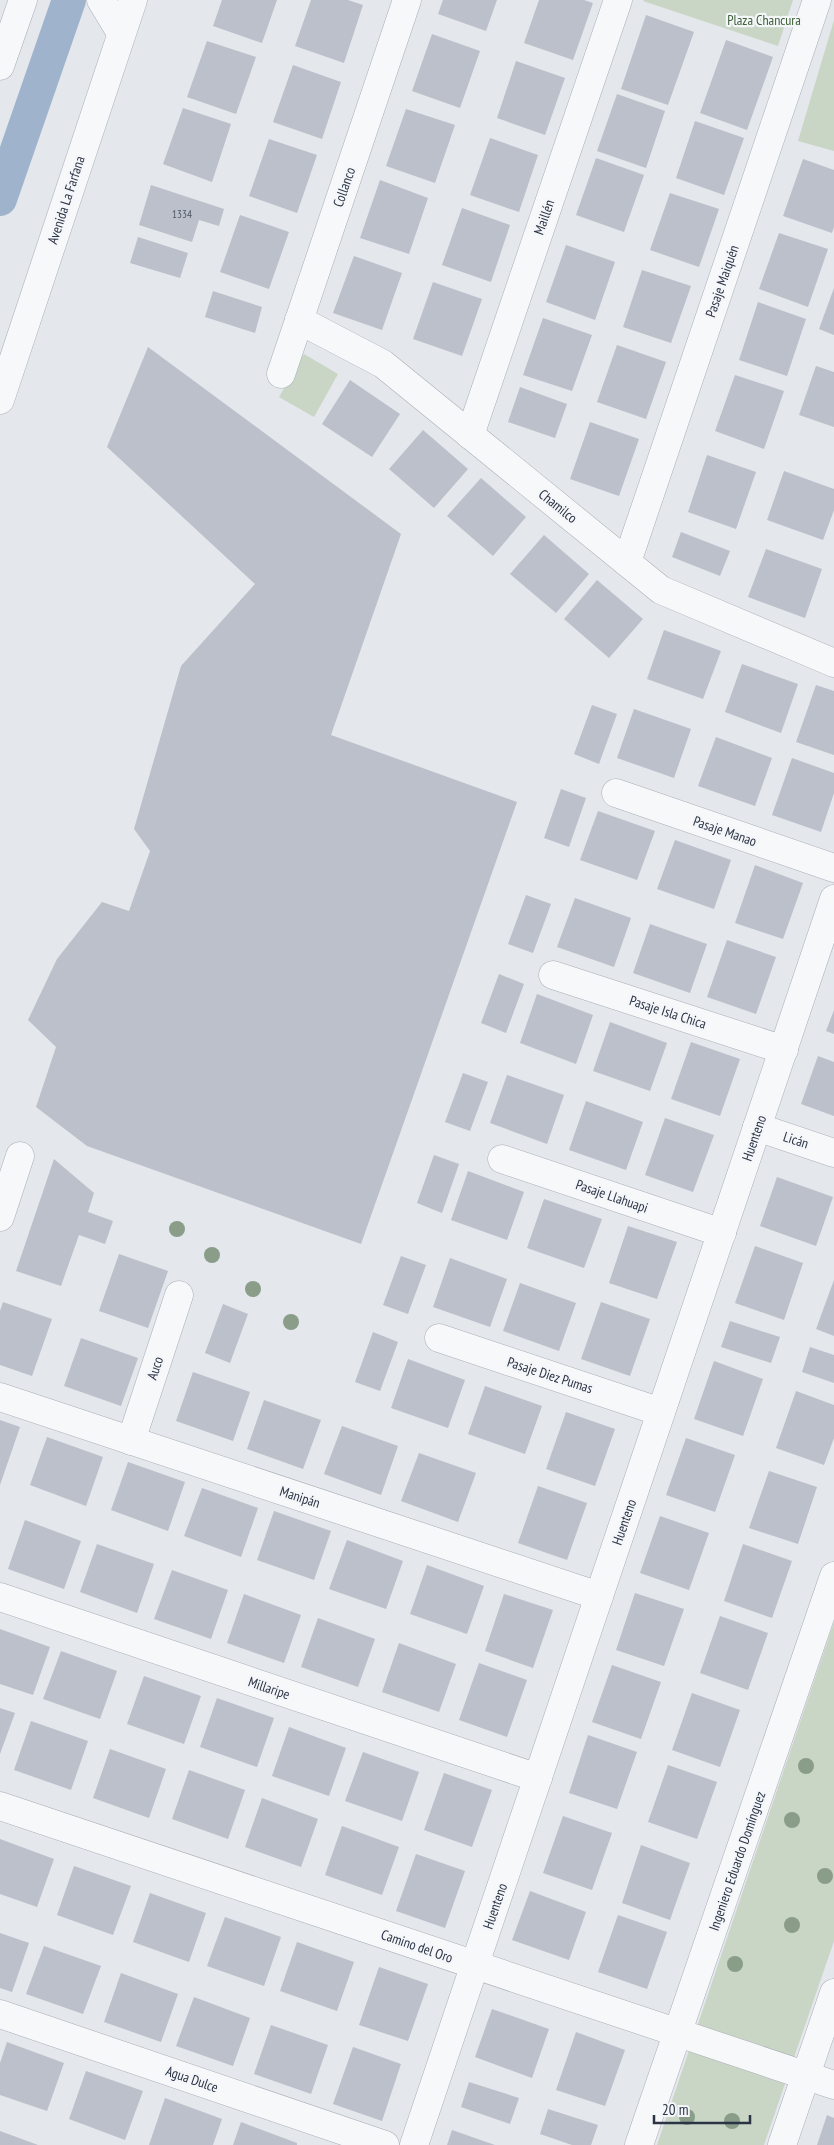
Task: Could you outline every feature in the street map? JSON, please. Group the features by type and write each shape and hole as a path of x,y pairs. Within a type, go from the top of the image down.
{"street":[{"path":"0,66 23,0"},
{"name":"Avenida La Farfana","path":"0,400 132,0"},
{"name":"Collanco","path":"281,374 408,0"},
{"name":"Maillén","path":"470,435 618,0"},
{"name":"Pasaje Maiquén","path":"627,562 817,0"},
{"path":"102,1 121,33"},
{"name":"Chamilco","path":"299,320 383,364 661,590 834,663"},
{"name":"Pasaje Manao","path":"616,793 834,868"},
{"name":"Huenteno","path":"414,2145 834,899"},
{"name":"Pasaje Isla Chica","path":"553,974 784,1050"},
{"name":"Licán","path":"757,1127 834,1153"},
{"path":"0,1217 20,1156"},
{"name":"Pasaje Llahuapi","path":"502,1159 722,1233"},
{"name":"Auco","path":"131,1441 179,1294"},
{"name":"Pasaje Diez Pumas","path":"439,1338 661,1412"},
{"name":"Manipán","path":"0,1397 599,1596"},
{"name":"Ingeniero Eduardo Domínguez","path":"639,2145 834,1576"},
{"name":"Millaripe","path":"0,1597 538,1778"},
{"name":"Camino del Oro","path":"0,1806 834,2085"},
{"path":"782,2145 834,1993"},
{"name":"Agua Dulce","path":"0,2014 385,2145"}],"green space":[{"name":"Plaza Chancura","path":"644,0 793,0 778,46"},
{"name":"Plaza Chancura","path":"834,20 834,151 798,141"},
{"path":"304,354 338,374 314,417 279,397"},
{"path":"834,1622 834,1941 764,2145 657,2145"}],"building":[{"path":"222,0 277,0 262,43 213,26"},
{"path":"311,0 348,0 363,5 344,63 295,46"},
{"path":"443,0 497,0 486,31 438,14"},
{"path":"539,0 584,0 593,3 573,60 524,43"},
{"path":"646,15 694,32 668,105 621,89"},
{"path":"432,34 480,51 460,108 412,91"},
{"path":"726,40 773,57 747,130 700,113"},
{"path":"207,41 256,57 236,114 187,97"},
{"path":"516,61 565,78 545,135 497,118"},
{"path":"293,65 341,82 322,139 273,122"},
{"path":"617,94 665,111 646,168 597,151"},
{"path":"183,108 231,124 212,182 163,164"},
{"path":"406,109 455,125 435,183 386,166"},
{"path":"695,121 744,138 724,195 676,178"},
{"path":"490,138 538,155 519,212 470,195"},
{"path":"269,139 317,155 297,213 249,196"},
{"path":"596,158 644,175 624,232 576,215"},
{"path":"803,159 834,170 834,227 832,233 783,216"},
{"path":"380,180 428,198 409,254 360,238"},
{"path":"151,185 224,209 219,226 199,220 192,242 139,225"},
{"path":"670,193 719,209 699,267 650,250"},
{"path":"462,208 510,225 491,282 442,265"},
{"path":"240,215 289,232 269,289 220,272"},
{"path":"779,233 828,249 808,307 759,289"},
{"path":"138,237 188,253 180,278 130,263"},
{"path":"566,245 615,262 595,320 546,302"},
{"path":"354,256 402,273 382,330 333,313"},
{"path":"642,270 691,286 671,343 623,327"},
{"path":"433,282 482,299 462,356 413,339"},
{"path":"834,288 834,335 819,329"},
{"path":"213,291 262,307 255,333 205,317"},
{"path":"758,302 806,319 787,376 739,360"},
{"path":"543,318 592,335 572,391 523,375"},
{"path":"617,345 666,362 646,419 597,402"},
{"path":"148,347 401,534 331,735 517,802 361,1244 87,1146 36,1107 56,1047 28,1020 57,959 102,902 129,911 150,851 134,829 181,666 255,584 107,447"},
{"path":"816,366 834,372 834,427 799,415"},
{"path":"735,375 784,391 764,449 715,431"},
{"path":"350,380 400,414 372,457 322,424"},
{"path":"520,387 567,404 555,438 508,422"},
{"path":"590,422 639,439 619,496 570,479"},
{"path":"423,430 468,469 434,508 389,469"},
{"path":"707,455 756,472 736,529 688,512"},
{"path":"784,471 834,489 834,510 823,540 767,520"},
{"path":"481,478 526,517 493,556 447,516"},
{"path":"681,532 730,551 720,576 672,557"},
{"path":"544,535 589,574 556,613 510,574"},
{"path":"766,549 822,569 805,618 748,597"},
{"path":"597,580 643,619 609,658 564,619"},
{"path":"664,630 721,651 703,699 647,679"},
{"path":"742,664 798,684 781,733 725,712"},
{"path":"816,685 834,691 834,755 796,742"},
{"path":"592,705 617,714 599,764 574,754"},
{"path":"634,709 691,729 674,778 617,758"},
{"path":"716,737 772,758 755,806 698,786"},
{"path":"792,758 834,773 834,793 821,832 772,815"},
{"path":"561,789 586,798 569,847 544,838"},
{"path":"598,811 655,831 637,880 580,860"},
{"path":"675,840 731,860 714,909 657,889"},
{"path":"755,865 803,883 783,939 735,923"},
{"path":"526,895 551,904 533,953 508,944"},
{"path":"575,898 631,918 614,967 557,947"},
{"path":"650,924 707,944 690,993 633,973"},
{"path":"727,940 776,957 756,1014 707,997"},
{"path":"499,974 524,984 506,1033 481,1023"},
{"path":"537,994 593,1015 576,1064 520,1043"},
{"path":"834,1010 834,1034 826,1031"},
{"path":"610,1022 667,1043 650,1091 593,1071"},
{"path":"691,1042 740,1059 720,1116 671,1099"},
{"path":"818,1056 834,1062 834,1116 801,1104"},
{"path":"463,1073 488,1082 470,1131 445,1122"},
{"path":"507,1075 564,1095 547,1144 490,1123"},
{"path":"586,1101 643,1122 626,1170 569,1150"},
{"path":"665,1118 714,1135 693,1192 645,1175"},
{"path":"434,1155 459,1164 442,1213 417,1203"},
{"path":"54,1159 94,1193 88,1212 113,1221 105,1244 79,1235 61,1286 16,1271"},
{"path":"468,1171 524,1192 507,1240 451,1220"},
{"path":"777,1177 833,1197 816,1246 760,1226"},
{"path":"544,1199 602,1219 584,1268 527,1248"},
{"path":"628,1226 677,1242 657,1299 609,1283"},
{"path":"755,1246 803,1263 784,1320 735,1303"},
{"path":"119,1254 168,1271 148,1328 99,1311"},
{"path":"401,1256 426,1265 408,1314 383,1305"},
{"path":"450,1258 507,1279 490,1327 433,1307"},
{"path":"834,1280 834,1336 816,1329"},
{"path":"520,1283 576,1303 559,1351 503,1331"},
{"path":"3,1302 52,1319 32,1376 0,1365 0,1311"},
{"path":"601,1302 650,1319 630,1376 581,1359"},
{"path":"223,1304 248,1314 230,1363 205,1353"},
{"path":"730,1321 780,1337 771,1363 721,1347"},
{"path":"373,1332 398,1342 380,1391 355,1382"},
{"path":"81,1338 138,1358 121,1406 64,1386"},
{"path":"810,1347 834,1355 834,1383 802,1372"},
{"path":"408,1359 465,1380 448,1428 391,1408"},
{"path":"714,1361 763,1379 743,1436 694,1419"},
{"path":"193,1372 250,1392 233,1441 176,1421"},
{"path":"485,1386 542,1406 525,1454 468,1434"},
{"path":"796,1391 834,1405 834,1438 824,1465 776,1448"},
{"path":"264,1400 321,1420 303,1469 247,1449"},
{"path":"566,1412 615,1429 595,1486 546,1469"},
{"path":"0,1420 20,1427 0,1485"},
{"path":"342,1426 398,1446 381,1495 324,1474"},
{"path":"47,1437 103,1457 86,1506 30,1485"},
{"path":"686,1438 735,1455 715,1512 666,1495"},
{"path":"419,1453 476,1473 458,1522 401,1501"},
{"path":"128,1462 185,1482 168,1531 111,1510"},
{"path":"769,1471 817,1487 798,1544 749,1528"},
{"path":"538,1486 587,1503 567,1560 518,1543"},
{"path":"202,1488 258,1508 241,1557 184,1536"},
{"path":"274,1511 331,1531 314,1580 257,1560"},
{"path":"660,1516 709,1533 689,1590 640,1573"},
{"path":"25,1520 81,1541 64,1589 8,1569"},
{"path":"347,1540 403,1561 386,1609 329,1589"},
{"path":"97,1544 154,1564 137,1613 80,1592"},
{"path":"743,1544 792,1561 772,1618 724,1601"},
{"path":"427,1565 484,1586 467,1634 410,1614"},
{"path":"172,1570 228,1590 211,1639 154,1619"},
{"path":"635,1593 684,1609 664,1666 616,1650"},
{"path":"244,1594 301,1615 284,1663 227,1643"},
{"path":"504,1594 553,1610 533,1668 485,1651"},
{"path":"720,1616 768,1633 748,1690 700,1673"},
{"path":"318,1618 375,1639 358,1687 301,1667"},
{"path":"0,1629 50,1647 33,1695 0,1684"},
{"path":"399,1643 456,1664 439,1712 382,1692"},
{"path":"61,1651 117,1671 100,1719 43,1699"},
{"path":"479,1663 527,1680 507,1737 459,1720"},
{"path":"612,1665 661,1682 641,1739 592,1722"},
{"path":"144,1676 201,1696 184,1744 127,1724"},
{"path":"692,1693 740,1710 720,1767 672,1750"},
{"path":"217,1698 274,1718 257,1767 200,1747"},
{"path":"0,1708 15,1713 0,1754"},
{"path":"31,1721 88,1741 71,1790 14,1770"},
{"path":"289,1727 346,1748 329,1796 272,1776"},
{"path":"588,1735 637,1752 617,1809 569,1793"},
{"path":"110,1749 166,1769 149,1818 93,1798"},
{"path":"363,1752 419,1772 402,1821 345,1801"},
{"path":"668,1765 717,1782 697,1839 648,1822"},
{"path":"189,1770 245,1790 228,1839 172,1819"},
{"path":"444,1773 492,1790 472,1847 424,1830"},
{"path":"262,1798 318,1819 301,1867 245,1847"},
{"path":"563,1816 612,1833 592,1890 543,1873"},
{"path":"342,1826 399,1847 382,1895 325,1875"},
{"path":"0,1839 54,1859 37,1907 0,1894"},
{"path":"641,1845 690,1863 670,1920 622,1903"},
{"path":"416,1854 465,1871 445,1928 396,1911"},
{"path":"74,1866 131,1886 113,1935 57,1915"},
{"path":"530,1891 586,1912 569,1960 512,1940"},
{"path":"150,1893 206,1913 189,1962 133,1942"},
{"path":"618,1915 667,1932 647,1989 598,1972"},
{"path":"225,1917 281,1937 264,1986 207,1966"},
{"path":"0,1933 29,1943 12,1992 0,1988"},
{"path":"297,1942 354,1962 337,2011 280,1991"},
{"path":"44,1946 101,1966 83,2014 26,1994"},
{"path":"379,1967 428,1984 408,2041 359,2025"},
{"path":"121,1973 178,1994 161,2042 104,2022"},
{"path":"194,1997 250,2018 233,2066 176,2046"},
{"path":"492,2009 549,2029 532,2078 475,2057"},
{"path":"271,2025 328,2045 311,2094 254,2074"},
{"path":"576,2032 625,2050 605,2106 556,2090"},
{"path":"7,2042 64,2063 47,2111 0,2095 0,2063"},
{"path":"353,2047 401,2064 382,2121 333,2104"},
{"path":"86,2071 143,2091 125,2140 69,2119"},
{"path":"469,2082 519,2098 510,2124 461,2107"},
{"path":"165,2098 222,2119 213,2145 149,2145"},
{"path":"548,2109 598,2125 591,2145 572,2145 540,2134"},
{"path":"827,2115 834,2118 834,2145 817,2145"},
{"path":"241,2122 297,2143 297,2145 233,2145"},
{"path":"452,2130 495,2145 447,2145"},
{"path":"0,2131 38,2145 0,2145"}],"waterway":[{"path":"0,199 69,0"}]}
